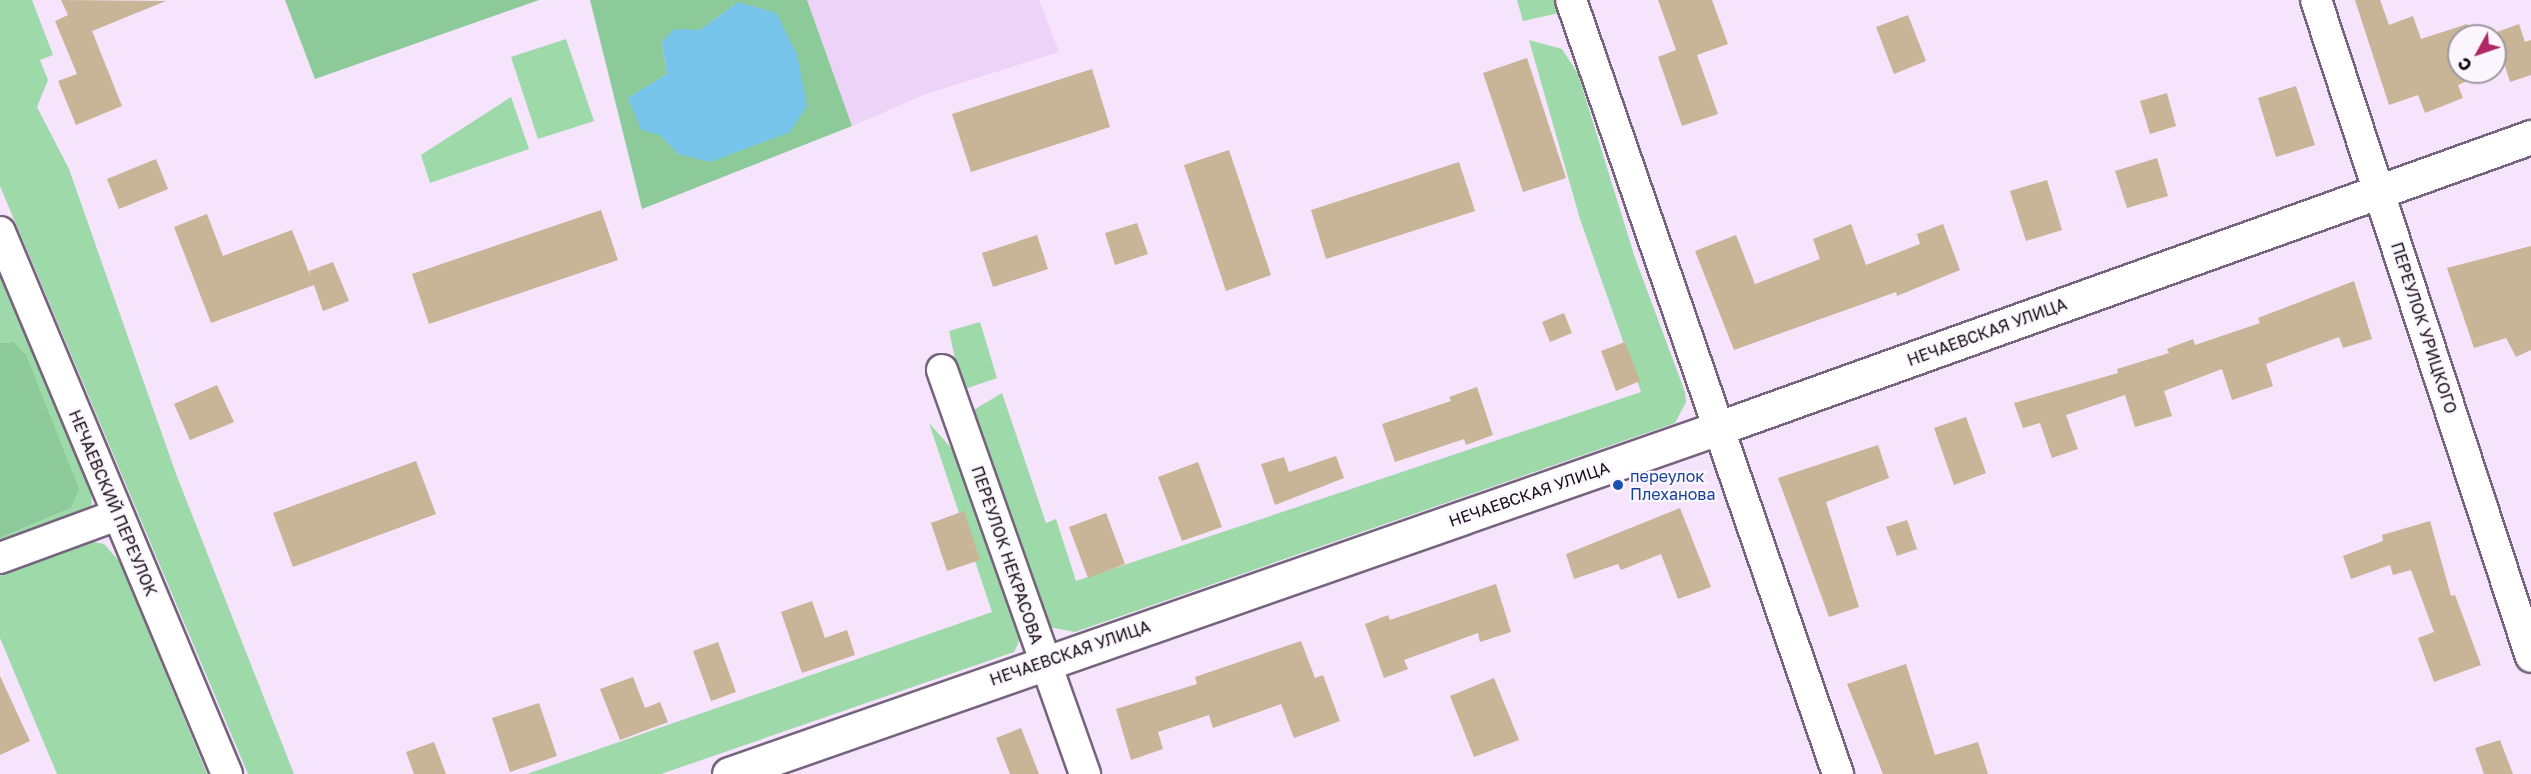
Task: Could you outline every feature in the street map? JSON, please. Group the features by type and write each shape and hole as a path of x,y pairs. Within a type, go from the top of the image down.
{"street":[{"path":"1571,0 1716,429 1838,774"},
{"name":"ПЕРЕУЛОК УРИЦКОГО","path":"2316,0 2531,657"},
{"name":"НЕЧАЕВСКАЯ УЛИЦА","path":"729,774 1045,661 1716,429 2531,137"},
{"name":"НЕЧАЕВСКИЙ ПЕРЕУЛОК","path":"0,232 227,774"},
{"name":"ПЕРЕУЛОК НЕКРАСОВА","path":"942,370 1085,774"},
{"path":"0,558 117,515"}],"shaded area":[{"path":"807,0 1039,0 1059,52 926,94 852,126"}],"green space":[{"path":"0,0 32,0 53,55 40,60 48,80 37,107 69,169 176,474 294,774 248,774 0,186"},
{"path":"285,0 539,0 315,79"},
{"path":"590,0 807,0 852,126 642,209","holes":["738,2 678,154 628,98 667,74 662,42 700,30"]},
{"path":"1517,0 1556,0 1559,13 1523,21"},
{"path":"566,39 594,121 538,139 511,57"},
{"path":"1529,40 1562,49 1578,74 1635,258 1685,392 1686,402 1675,423 1075,632 1049,627 1042,620 972,411 1002,393 1046,523 1056,519 1076,581 1641,392 1580,219"},
{"path":"511,97 529,149 430,183 421,155"},
{"path":"0,268 90,486 92,503 89,512 0,551 0,538 71,508 13,342 0,343"},
{"path":"980,322 997,378 962,390 949,331"},
{"path":"13,342 26,355 79,489 71,508 0,538 0,343"},
{"path":"929,423 962,460 1021,637 1014,652 661,774 527,774 992,612"},
{"path":"94,542 104,544 120,562 207,774 57,774 0,638 0,568"}],"water":[{"path":"738,2 776,13 797,54 807,106 790,132 710,162 678,154 660,135 641,130 628,98 667,74 662,42 674,29 700,30"}],"building":[{"path":"61,0 166,1 92,31 122,106 76,125 58,81 77,74 55,21 68,15"},
{"path":"1658,0 1712,0 1728,44 1697,55 1718,114 1682,126 1658,57 1676,50"},
{"path":"2355,0 2380,0 2389,25 2413,16 2421,39 2447,31 2447,84 2460,84 2458,85 2463,98 2425,113 2418,95 2389,105"},
{"path":"1908,15 1926,61 1894,74 1876,27"},
{"path":"2519,24 2525,42 2531,40 2531,75 2510,82 2507,72 2507,28"},
{"path":"1527,58 1566,178 1523,192 1483,73"},
{"path":"1092,69 1110,127 971,172 952,114"},
{"path":"2296,86 2315,145 2276,157 2258,98"},
{"path":"2167,93 2176,126 2150,134 2140,101"},
{"path":"1229,150 1271,275 1226,291 1184,165"},
{"path":"2157,158 2168,196 2127,208 2115,171"},
{"path":"156,159 168,189 119,209 107,179"},
{"path":"1459,162 1475,211 1326,259 1311,210"},
{"path":"2047,180 2062,230 2026,241 2010,191"},
{"path":"601,210 618,260 429,324 412,274"},
{"path":"207,214 223,256 292,230 311,278 309,271 333,262 349,301 323,311 314,285 211,323 174,227"},
{"path":"1137,223 1148,254 1115,265 1105,233"},
{"path":"1851,224 1866,265 1920,244 1917,234 1943,224 1960,270 1897,296 1896,292 1734,350 1695,251 1736,235 1755,284 1820,259 1813,239"},
{"path":"1037,235 1048,269 993,287 982,253"},
{"path":"2531,246 2531,350 2516,357 2506,338 2474,348 2447,268"},
{"path":"2354,281 2372,339 2343,348 2339,337 2266,364 2273,386 2232,400 2222,369 2164,391 2172,416 2135,427 2125,395 2066,415 2078,449 2052,458 2040,423 2023,428 2014,403 2118,373 2117,369 2169,353 2167,349 2193,339 2195,345 2260,323 2258,318"},
{"path":"1564,313 1572,333 1550,342 1542,322"},
{"path":"1625,342 1640,381 1616,391 1601,351"},
{"path":"217,385 234,422 190,440 174,404"},
{"path":"1477,387 1493,435 1466,445 1464,439 1395,462 1382,424 1451,401 1449,397"},
{"path":"1966,417 1986,473 1954,485 1934,428"},
{"path":"1878,445 1889,478 1826,502 1859,607 1829,617 1778,478"},
{"path":"1336,456 1344,478 1275,505 1261,464 1284,457 1289,472"},
{"path":"416,461 436,514 293,567 273,513"},
{"path":"1198,462 1222,527 1182,541 1158,477"},
{"path":"1680,508 1711,587 1678,599 1661,554 1621,570 1618,564 1574,579 1566,554"},
{"path":"964,511 980,560 947,571 931,523"},
{"path":"1106,513 1125,564 1088,578 1069,527"},
{"path":"1907,520 1917,549 1897,556 1886,527"},
{"path":"2430,521 2451,596 2455,595 2481,665 2434,682 2418,638 2434,632 2411,570 2393,575 2390,565 2351,579 2343,556 2383,541 2382,535"},
{"path":"1496,584 1511,632 1480,642 1478,633 1404,660 1408,669 1384,678 1365,624 1388,615 1390,620"},
{"path":"812,601 825,638 847,630 855,655 802,673 781,612"},
{"path":"1301,641 1315,678 1323,675 1340,721 1294,738 1281,704 1213,728 1209,715 1158,732 1163,749 1131,760 1116,709 1197,684 1195,677"},
{"path":"718,642 736,692 711,701 693,651"},
{"path":"1906,664 1935,755 1978,742 1988,774 1883,774 1847,684"},
{"path":"0,676 30,741 0,755"},
{"path":"633,677 645,708 660,702 668,722 620,740 600,689"},
{"path":"1494,678 1519,740 1474,757 1450,696"},
{"path":"539,703 557,756 510,772 492,718"},
{"path":"1021,728 1039,774 1010,774 996,738"},
{"path":"2500,740 2513,774 2484,774 2475,748"},
{"path":"434,742 446,774 414,774 406,752"}],"place":[{"name":"переулок Плеханова","path":"1618,485"}]}
